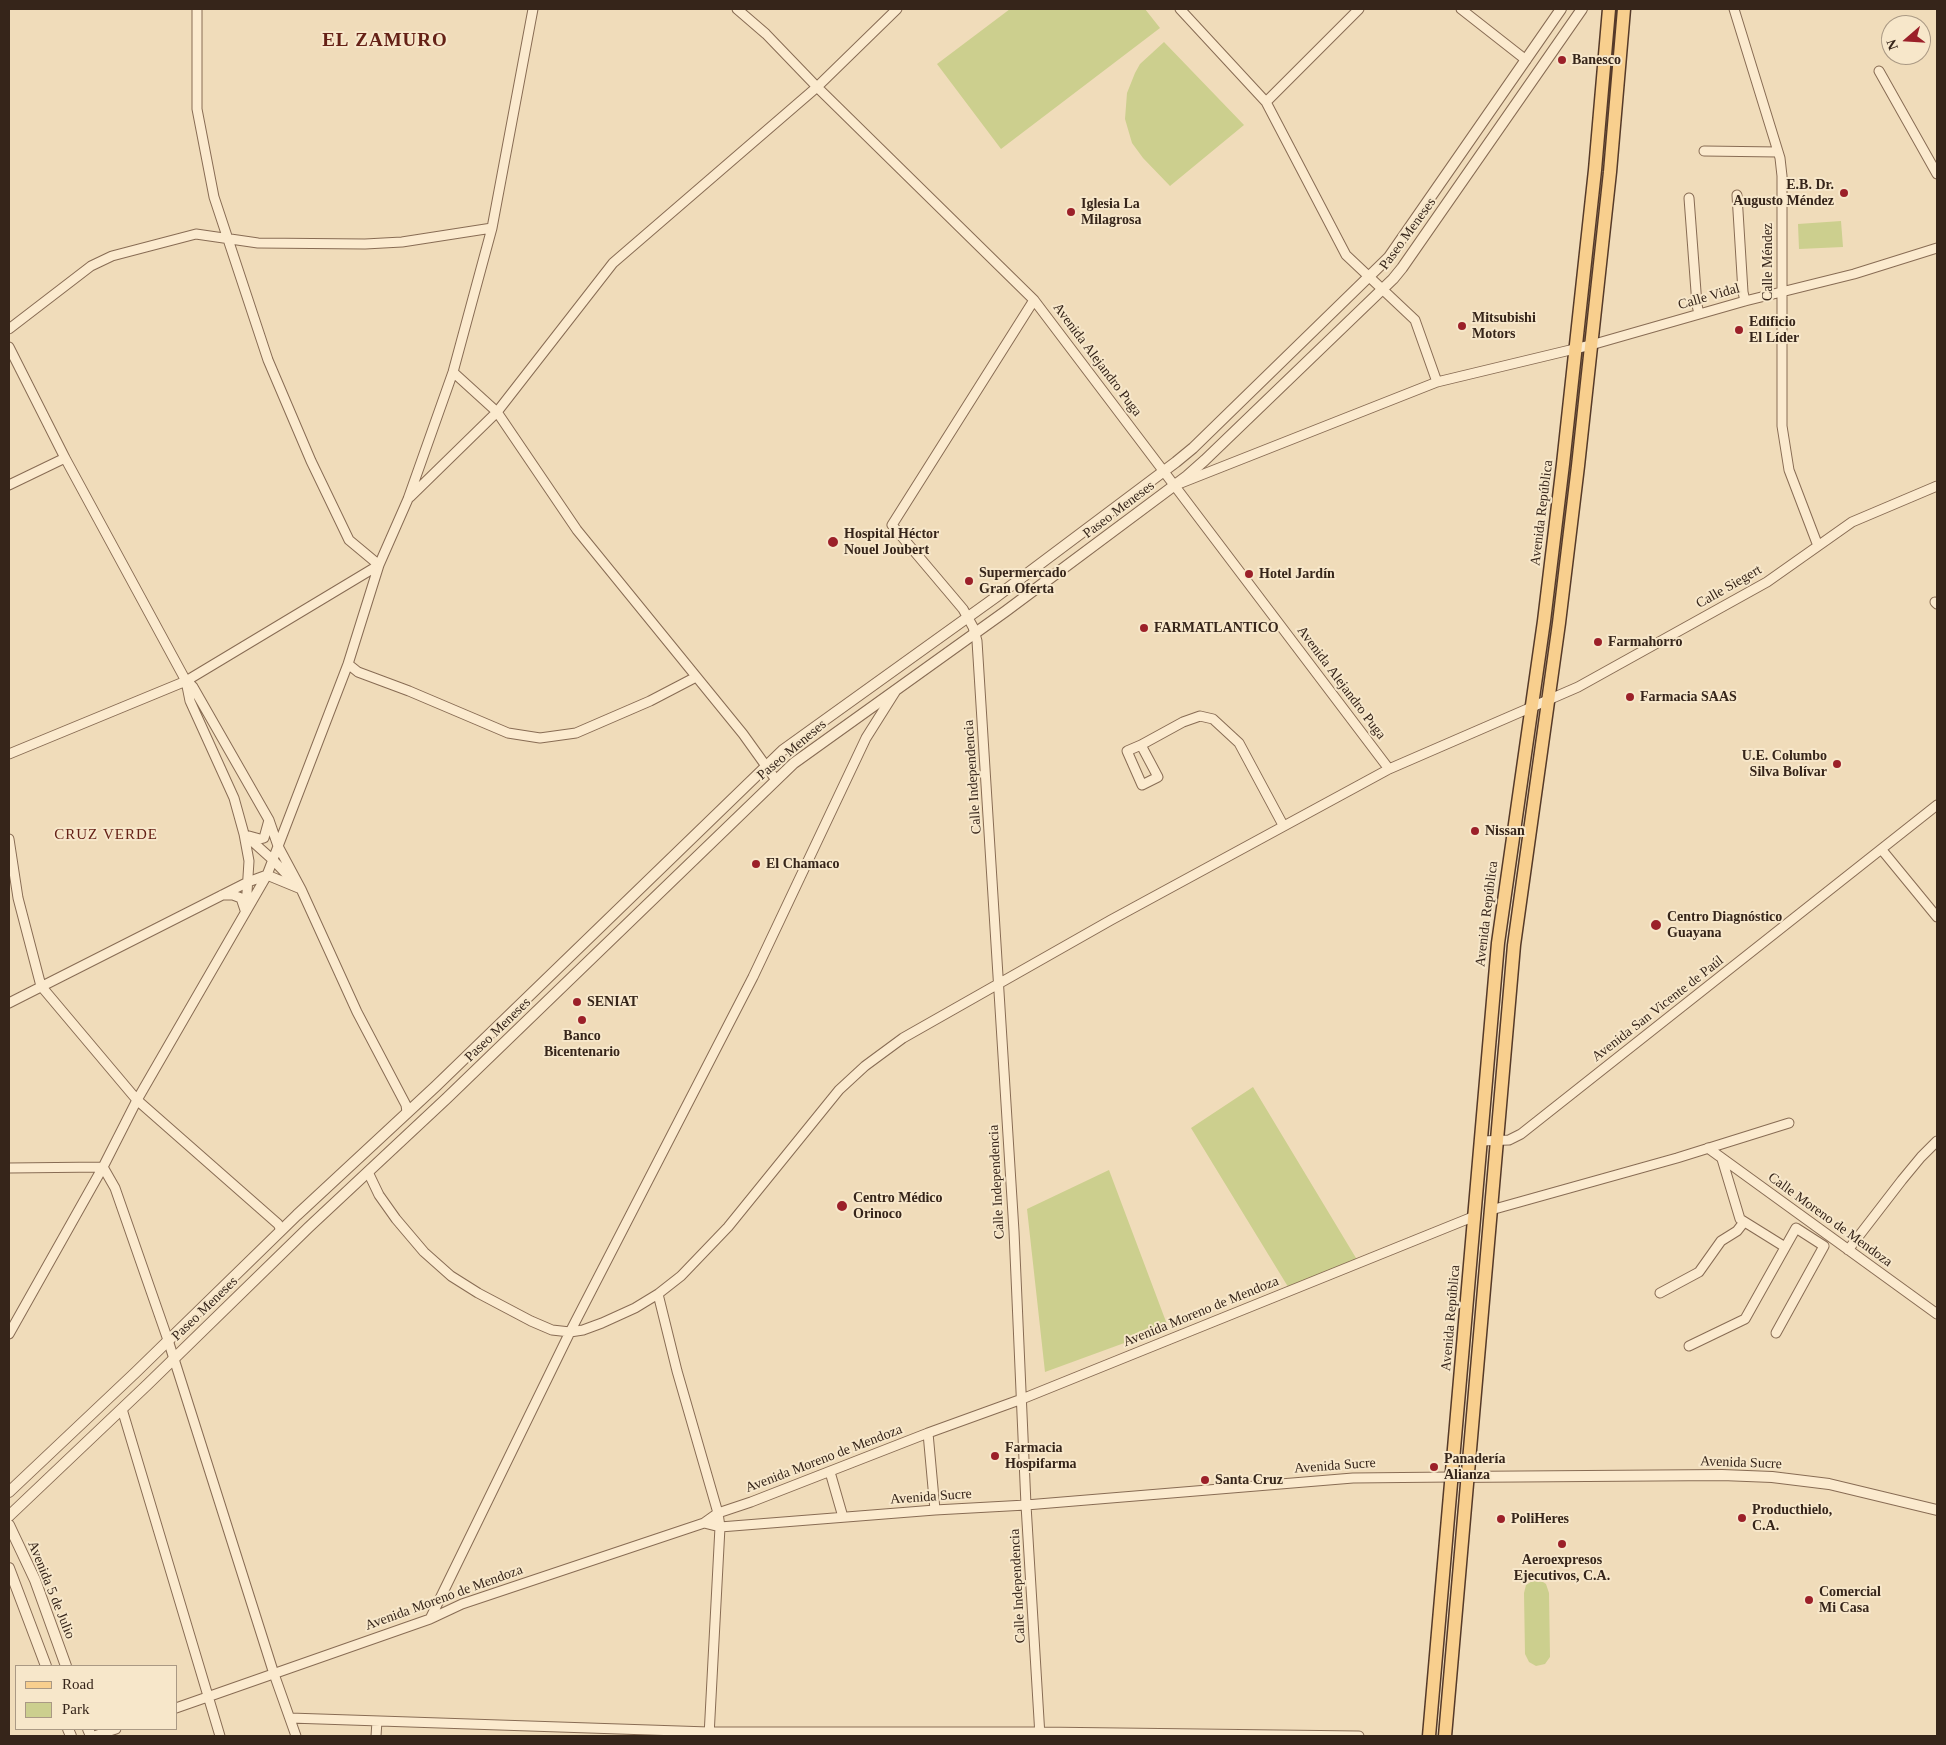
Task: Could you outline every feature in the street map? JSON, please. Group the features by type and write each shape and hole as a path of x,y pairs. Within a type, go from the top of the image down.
{"main road":[{"name":"Avenida República","path":"1429,1736 1498,943 1544,621 1595,170 1609,9"},
{"path":"1445,1736 1514,945 1560,614 1610,172 1624,9"}],"street":[{"path":"197,9 197,109 214,198 229,238 268,360 311,461 349,540 380,565"},
{"name":"Avenida Alejandro Puga","path":"738,9 766,34 817,87 1034,300 1389,769"},
{"path":"408,499 497,412 613,263 817,87 897,9"},
{"path":"1180,9 1266,102 1346,255 1415,320 1437,382"},
{"path":"1266,102 1359,9"},
{"path":"1461,9 1526,60"},
{"name":"Paseo Meneses","path":"9,1492 766,766 807,732 967,617 1164,472 1193,448 1370,277 1398,245 1561,9"},
{"name":"Paseo Meneses","path":"9,1516 447,1098 776,780 817,746 1174,486 1205,460 1392,279 1412,255 1582,9"},
{"name":"Calle Méndez","path":"1734,9 1778,152 1782,176 1782,426 1785,452 1795,487 1818,546"},
{"path":"9,1334 103,1167 137,1100 267,875 273,860 348,664 380,565 408,499 453,372 492,228 534,10"},
{"path":"1879,71 1937,174"},
{"path":"1704,152 1778,152"},
{"path":"1737,195 1745,301"},
{"path":"1689,198 1696,305 1699,314"},
{"path":"9,329 92,266 112,256 196,234 258,243 365,244 402,242 492,228"},
{"name":"Calle Vidal","path":"1174,486 1437,382 1591,345 1745,301 1854,274 1937,248"},
{"path":"974,630 950,594 892,525 1034,300"},
{"path":"9,347 65,458 186,681 193,688 269,820 278,846 301,889 357,1012 406,1105 407,1112"},
{"path":"453,372 497,412 577,530 743,734 776,780"},
{"path":"9,485 65,458"},
{"name":"Calle Siegert","path":"570,1332 583,1330 602,1323 635,1308 658,1294 681,1276 728,1227 839,1090 865,1066 903,1038 1284,825 1389,769 1531,708 1643,652 1767,582 1841,530 1869,514 1937,486"},
{"path":"9,754 186,681 380,565"},
{"name":"Calle Independencia","path":"974,630 979,656 999,984 1040,1734"},
{"path":"348,664 358,672 409,691 508,733 540,738 576,734 650,701 696,677"},
{"path":"186,681 190,701 234,798 244,834 249,862 246,912"},
{"path":"430,1619 570,1332 753,977 866,738 898,688"},
{"path":"1141,745 1183,722 1200,716 1213,719 1239,744 1284,825"},
{"name":"Avenida San Vicente de Paúl","path":"1481,1141 1512,1138 1534,1124 1937,805"},
{"path":"244,834 260,839 264,838 269,820"},
{"path":"244,834 301,889"},
{"path":"9,839 18,898 40,986 137,1100 278,1224 281,1230"},
{"path":"1882,850 1937,917"},
{"path":"9,1004 40,986 248,882 267,875 301,889"},
{"path":"220,895 233,895 241,898 246,912"},
{"path":"1491,1210 1789,1123"},
{"path":"1848,1250 1921,1156 1937,1141"},
{"name":"Calle Moreno de Mendoza","path":"1708,1148 1937,1314"},
{"path":"1722,1159 1740,1219 1785,1247"},
{"path":"9,1168 103,1167"},
{"path":"103,1167 115,1188 168,1340 274,1674 296,1736"},
{"path":"368,1172 379,1195 396,1219 424,1252 451,1276 552,1330 570,1332"},
{"name":"Avenida Moreno de Mendoza","path":"178,1707 430,1619 462,1604 704,1523 718,1513 1022,1399 1475,1216"},
{"path":"1660,1293 1699,1272 1721,1240 1737,1230 1744,1222"},
{"path":"1689,1346 1745,1319 1796,1228 1824,1246 1776,1333"},
{"path":"658,1294 677,1370 718,1513 720,1527 709,1734"},
{"path":"122,1409 220,1736"},
{"path":"928,1433 935,1510"},
{"path":"830,1472 843,1517"},
{"name":"Avenida Sucre","path":"704,1523 720,1527 935,1510 1026,1505 1353,1478 1722,1475 1772,1477 1829,1484 1937,1510"},
{"name":"Avenida 5 de Julio","path":"9,1525 35,1580 66,1665"},
{"path":"9,1568 46,1665"},
{"path":"290,1718 502,1725 572,1732 1359,1736"},
{"path":"376,1736 377,1721"},
{"path":"501,1736 502,1725"},
{"path":"92,1736 113,1730"}],"green space":[{"path":"1010,9 1145,9 1160,28 1001,149 937,64"},
{"path":"1164,42 1244,125 1170,186 1143,158 1132,143 1125,119 1127,93 1135,73 1140,64"},
{"path":"1841,221 1843,247 1799,249 1798,224"},
{"path":"1253,1087 1359,1263 1290,1290 1191,1128"},
{"path":"1109,1170 1168,1327 1045,1372 1027,1209"},
{"path":"1534,1580 1546,1584 1549,1593 1550,1657 1545,1664 1536,1666 1529,1662 1525,1654 1524,1593 1526,1585"}],"place":[{"name":"Banesco","path":"1562,60"},
{"name":"E.B. Dr. Augusto Méndez","path":"1844,193"},
{"name":"Iglesia La Milagrosa","path":"1071,212"},
{"name":"Mitsubishi Motors","path":"1462,326"},
{"name":"Edificio El Líder","path":"1739,330"},
{"name":"Hospital Héctor Nouel Joubert","path":"833,542"},
{"name":"Hotel Jardín","path":"1249,574"},
{"name":"Supermercado Gran Oferta","path":"969,581"},
{"name":"FARMATLANTICO","path":"1144,628"},
{"name":"Farmahorro","path":"1598,642"},
{"name":"Farmacia SAAS","path":"1630,697"},
{"name":"U.E. Columbo Silva Bolívar","path":"1837,764"},
{"name":"Nissan","path":"1475,831"},
{"name":"El Chamaco","path":"756,864"},
{"name":"Centro Diagnóstico Guayana","path":"1656,925"},
{"name":"SENIAT","path":"577,1002"},
{"name":"Banco Bicentenario","path":"582,1020"},
{"name":"Centro Médico Orinoco","path":"842,1206"},
{"name":"Farmacia Hospifarma","path":"995,1456"},
{"name":"Panadería Alianza","path":"1434,1467"},
{"name":"Santa Cruz","path":"1205,1480"},
{"name":"Producthielo, C.A.","path":"1742,1518"},
{"name":"PoliHeres","path":"1501,1519"},
{"name":"Aeroexpresos Ejecutivos, C.A.","path":"1562,1544"},
{"name":"Comercial Mi Casa","path":"1809,1600"}],"district":[{"name":"EL ZAMURO","path":"385,41"},
{"name":"CRUZ VERDE","path":"106,835"}]}
